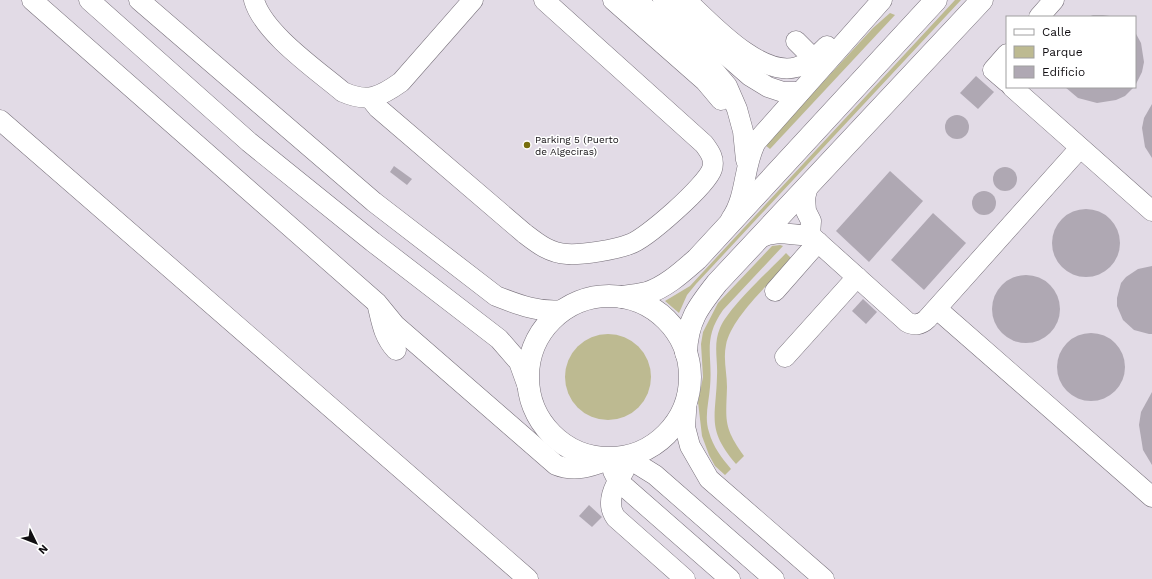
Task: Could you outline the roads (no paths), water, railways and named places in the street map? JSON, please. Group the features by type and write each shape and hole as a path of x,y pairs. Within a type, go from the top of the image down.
{"main road":[{"path":"622,297 648,293 677,276 722,232 936,0"},
{"path":"686,353 680,339 662,316 650,307 622,297 607,296 578,302 564,310 548,325 535,343 528,372 528,387 531,402 537,416 556,439 568,448 581,454 624,457 653,445 665,436 682,412 687,397 689,368 686,353 686,336 691,320 702,302 982,0"}],"street":[{"path":"32,0 376,303 395,325 556,465 575,470 624,457 655,475 774,579"},
{"path":"89,0 249,142 373,242 498,339 519,362 528,387"},
{"path":"139,0 374,202 496,296 534,309 549,312 564,310"},
{"path":"254,0 263,19 272,31 343,92 357,98 370,98 387,92 401,82 473,0"},
{"path":"370,98 378,108 544,248 567,254 610,250 631,244 662,221 707,179 713,165 710,152 704,144 544,0"},
{"path":"613,0 705,81 729,110 745,142"},
{"path":"637,0 711,67 727,86 737,110 745,142 746,170"},
{"path":"663,0 750,76 768,87 783,92 800,92"},
{"path":"686,0 726,37 752,56 764,63 776,67 796,68 806,64 832,41 868,0"},
{"path":"722,232 741,201 746,170 752,149 756,142 882,0"},
{"path":"1040,16 1054,0"},
{"path":"796,41 813,58"},
{"path":"1006,55 993,70 1006,81"},
{"path":"1013,88 1152,211"},
{"path":"0,120 528,579"},
{"path":"760,238 776,232 814,238 910,324 920,324 937,309 1080,148"},
{"path":"775,292 814,238 811,221 806,211 805,198 808,186"},
{"path":"785,357 864,283"},
{"path":"376,303 384,334 388,342 396,350"},
{"path":"937,309 1152,497"},
{"path":"687,397 685,427 690,446 709,479 824,579"},
{"path":"624,457 612,471 618,481 730,579"},
{"path":"618,481 613,489 610,502 611,511 616,518 685,579"}],"place":[{"name":"Parking 5 (Puerto de Algeciras)","path":"527,145"}]}
